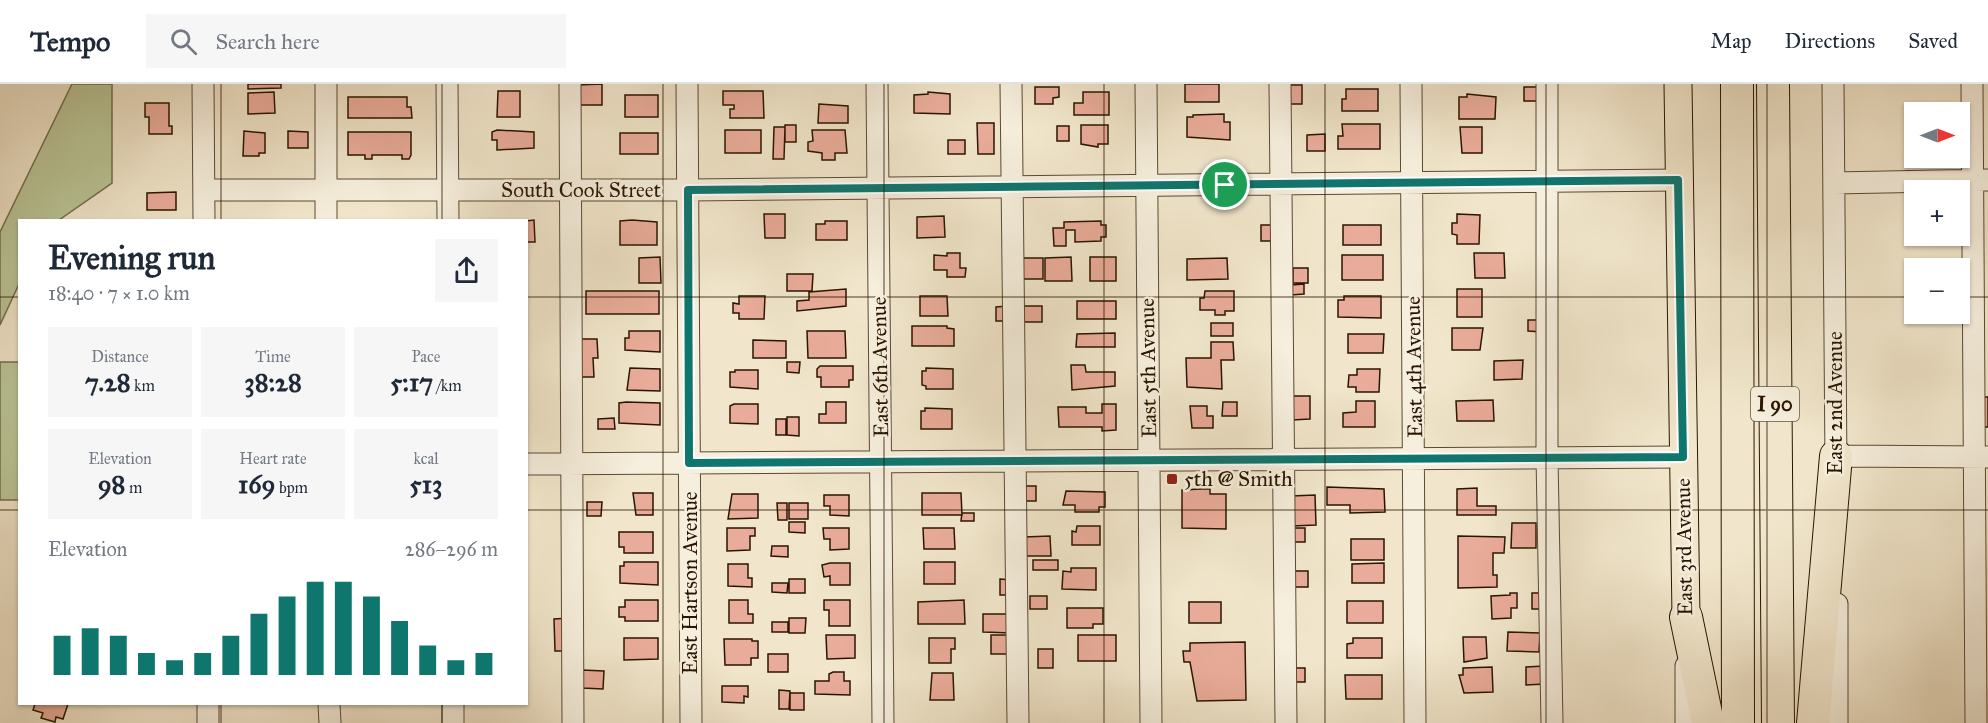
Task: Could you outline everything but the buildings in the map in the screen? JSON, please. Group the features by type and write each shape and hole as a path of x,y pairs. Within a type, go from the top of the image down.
{"highway":[{"name":"I 90","path":"1737,84 1738,723"},
{"name":"I 90","path":"1773,84 1778,723"},
{"path":"1813,723 1836,456"},
{"path":"1686,617 1708,723"}],"main road":[{"name":"East 3rd Avenue","path":"1678,84 1686,617"}],"street":[{"path":"204,84 204,219"},
{"path":"326,84 326,219"},
{"path":"447,84 448,219"},
{"path":"570,84 573,723"},
{"name":"East Hartson Avenue","path":"687,84 691,723"},
{"name":"East 6th Avenue","path":"877,84 883,723"},
{"path":"1011,84 1018,723"},
{"name":"East 5th Avenue","path":"1146,84 1151,723"},
{"path":"1280,84 1286,723"},
{"name":"East 4th Avenue","path":"1411,84 1416,458 1415,723"},
{"path":"1547,84 1547,457 1552,723"},
{"name":"East 2nd Avenue","path":"1833,84 1837,723"},
{"path":"1972,84 1981,180 1976,723"},
{"name":"South Cook Street","path":"204,190 688,190 1678,180"},
{"path":"1834,183 1981,180"},
{"path":"1836,456 1980,457"},
{"path":"528,464 1683,457"},
{"name":"East 3rd Avenue","path":"1686,617 1686,723"},
{"path":"208,705 208,723"},
{"path":"329,705 330,723"},
{"path":"453,705 453,723"}],"green space":[{"path":"72,84 112,84 112,183 60,219 18,219 18,286 0,325 0,232"},
{"path":"0,362 18,362 18,500 0,500"}],"place":[{"name":"5th @ Smith","path":"1172,479"}],"route":[{"path":"1678,180 1683,457 689,463 688,190 1225,185 1678,180"}]}
